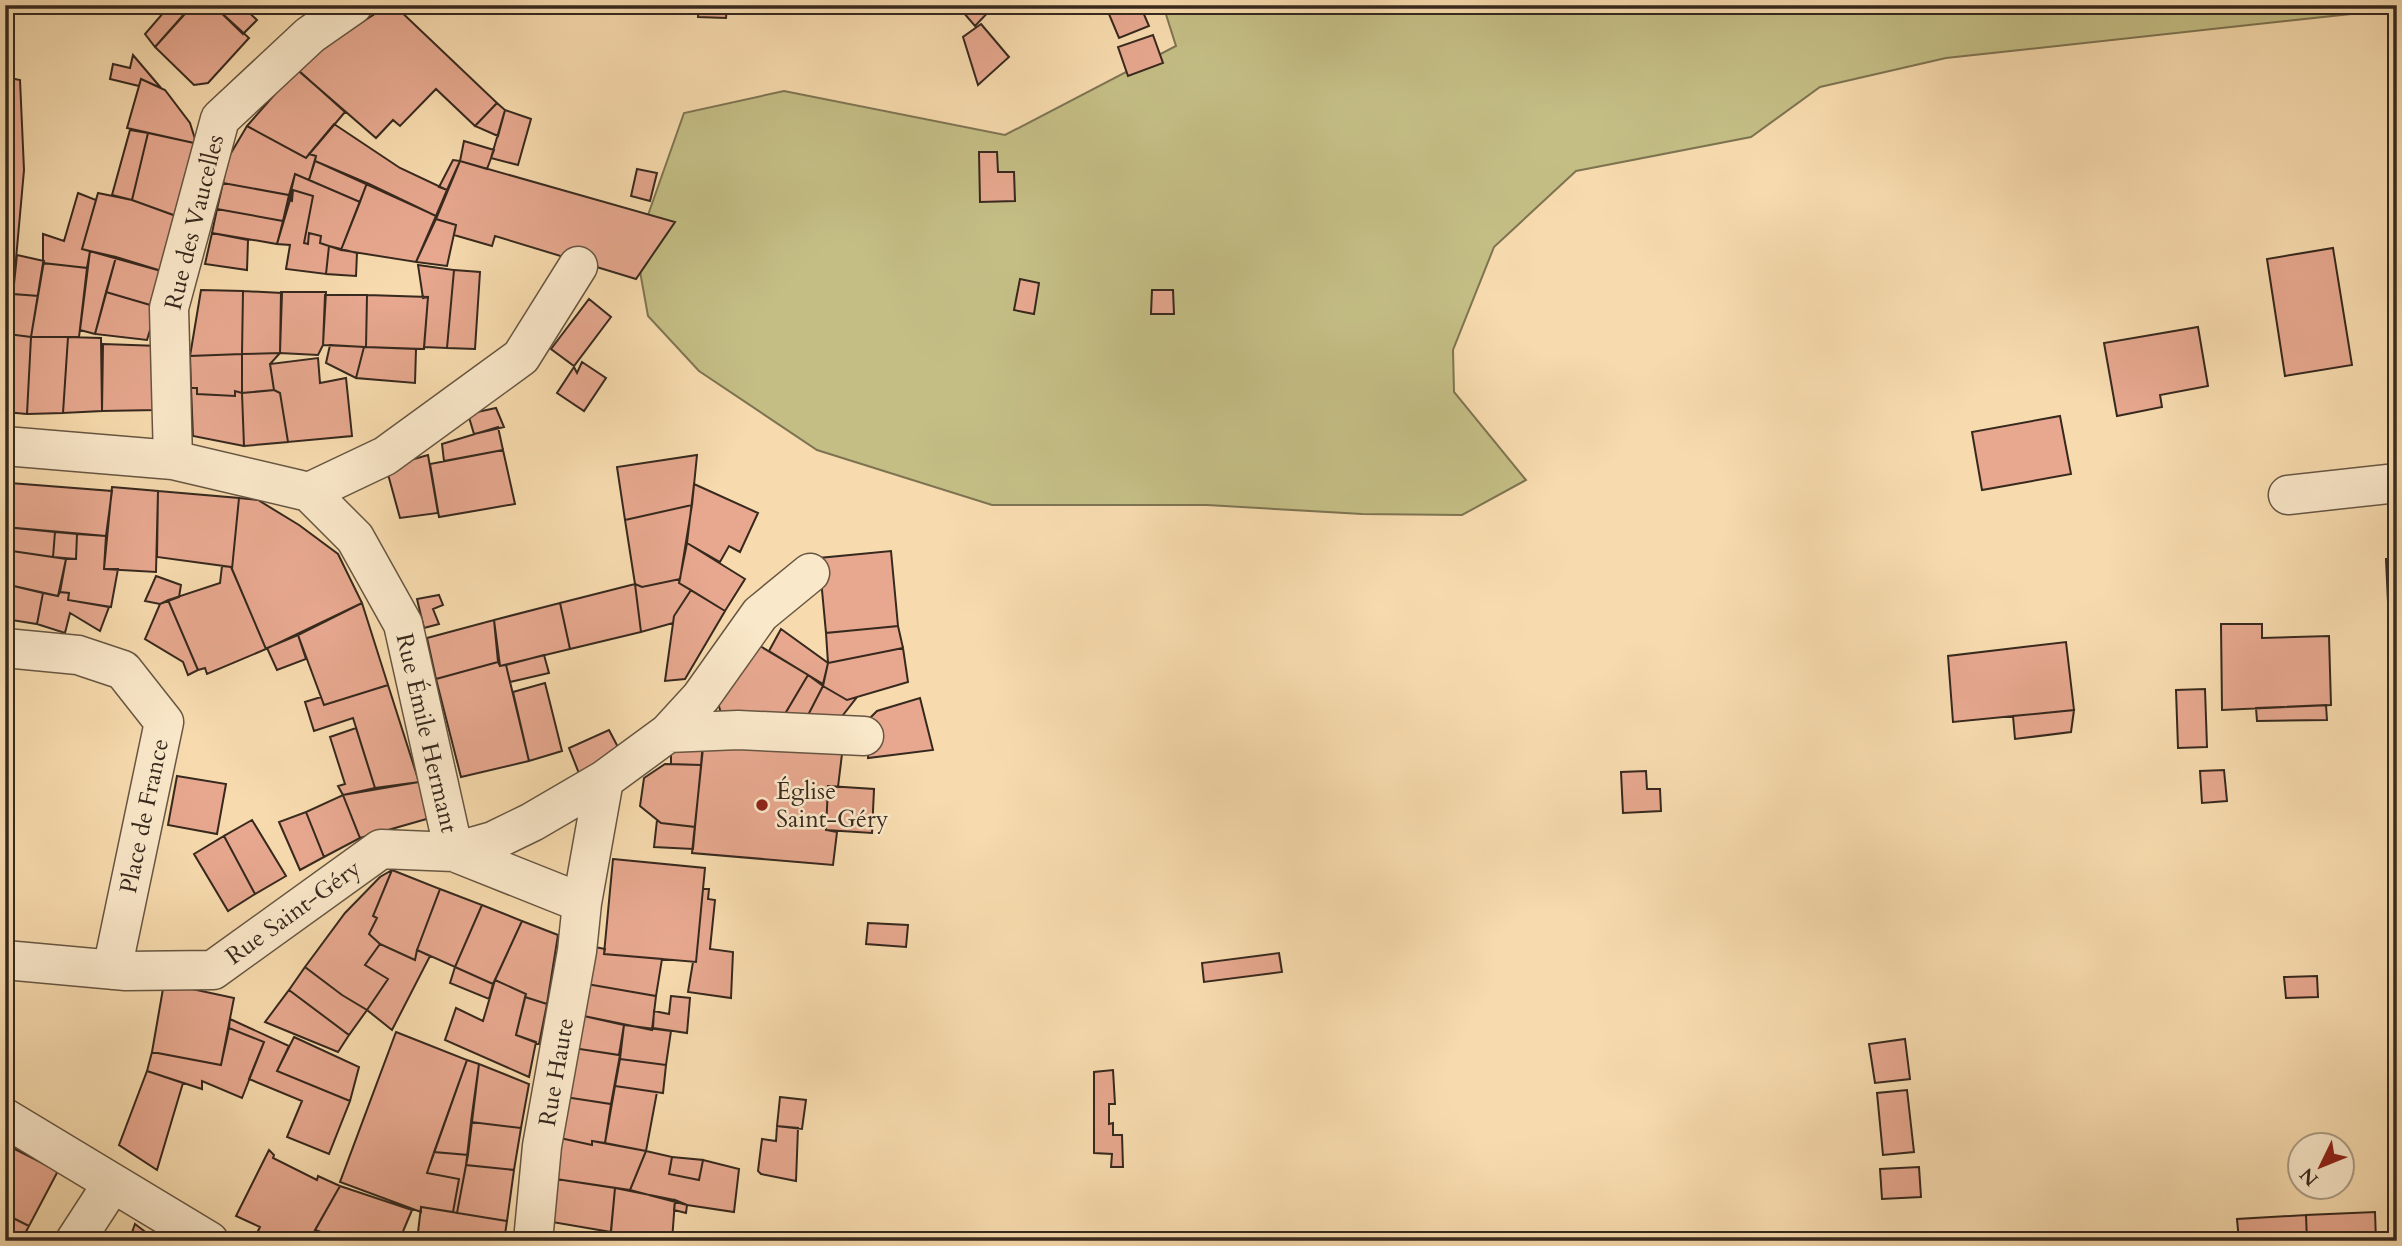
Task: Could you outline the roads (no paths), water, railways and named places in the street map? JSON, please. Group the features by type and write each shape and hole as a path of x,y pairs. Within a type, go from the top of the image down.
{"street":[{"name":"Rue des Vaucelles","path":"173,460 169,308 220,119 310,35 353,5"},
{"path":"5,446 173,460 309,492 385,456 521,357 578,266"},
{"path":"2288,495 2397,483"},
{"name":"Rue Émile Hermant","path":"309,492 355,538 403,624 454,852"},
{"path":"454,852 493,841 532,822 604,780 668,733 701,696 760,614 810,573"},
{"name":"Place de France","path":"5,648 78,655 123,670 164,722 112,970"},
{"path":"668,733 738,730 864,736"},
{"name":"Rue Haute","path":"533,1241 542,1146 604,780"},
{"name":"Rue Saint-Géry","path":"5,960 112,970 214,970 381,849 454,852"},
{"path":"454,852 582,903"},
{"path":"5,1118 209,1241"},
{"path":"75,1241 113,1184"}],"place":[{"name":"Église Saint-Géry","path":"762,805"}]}
